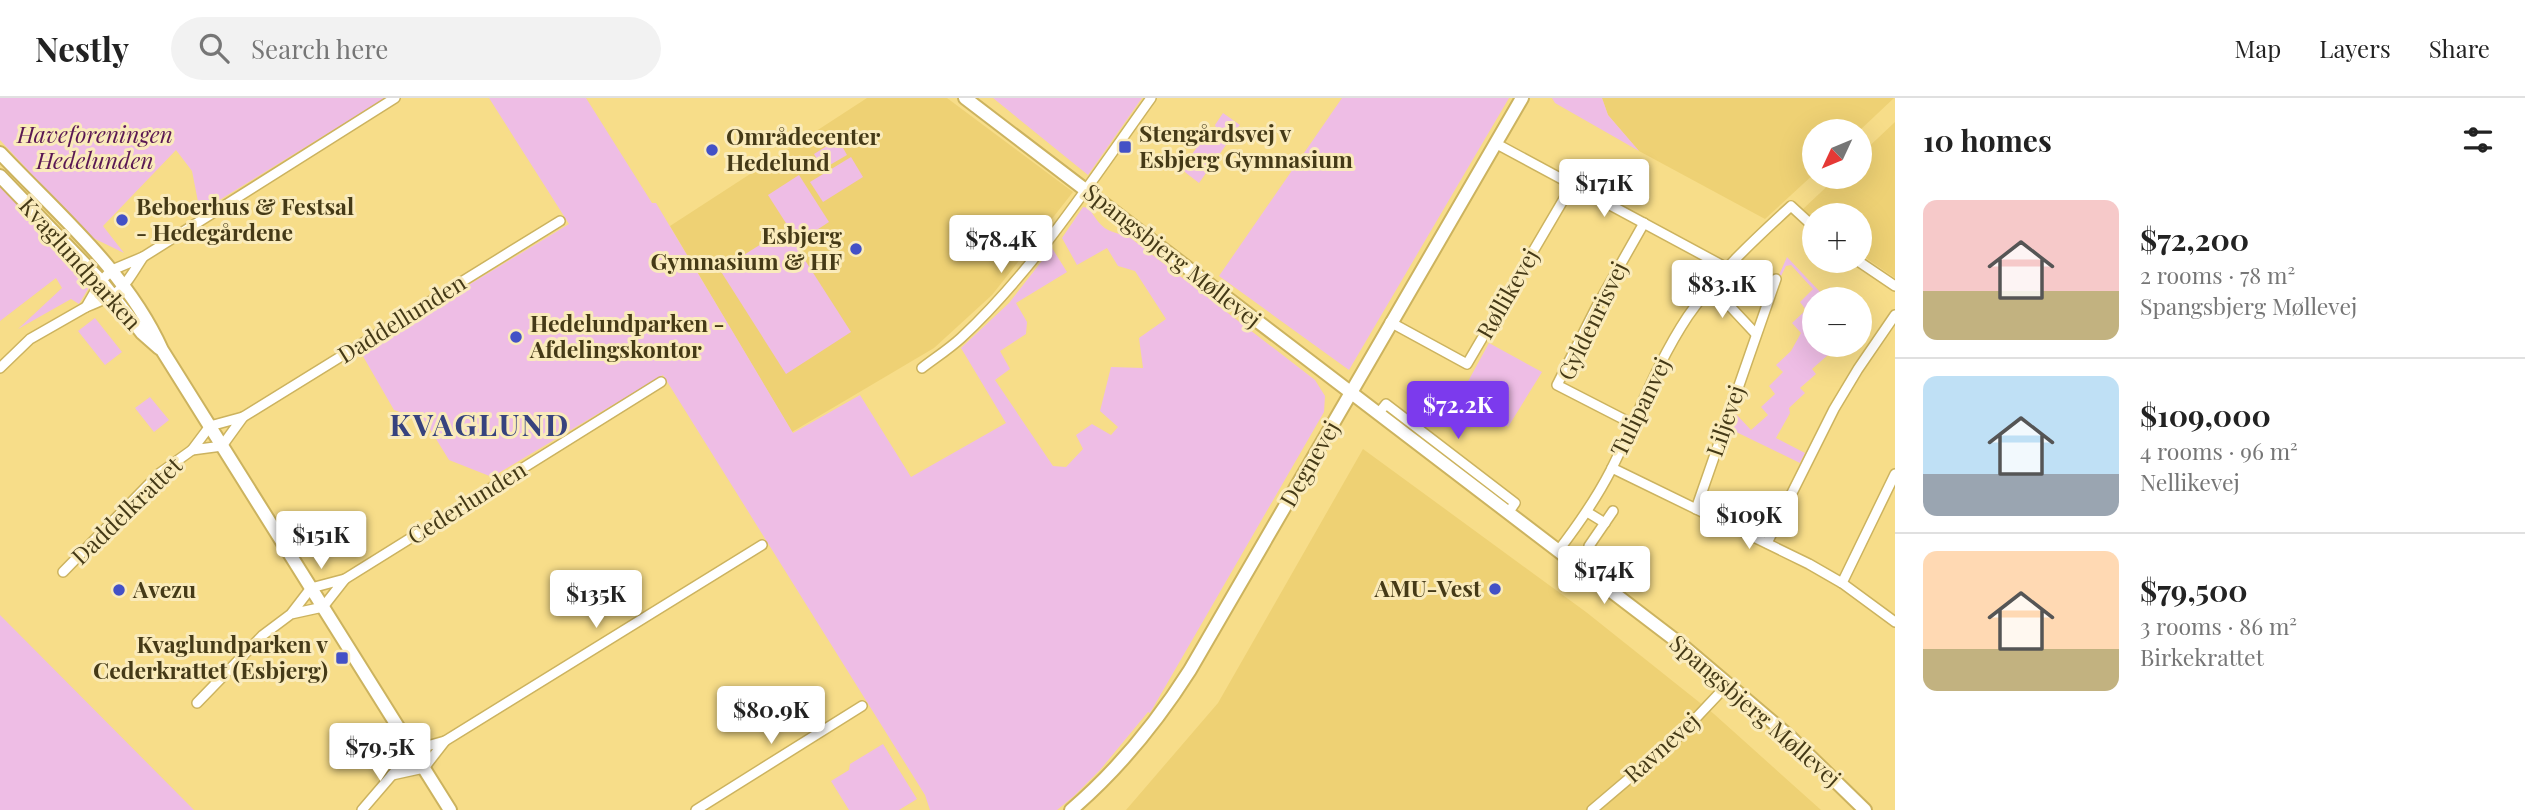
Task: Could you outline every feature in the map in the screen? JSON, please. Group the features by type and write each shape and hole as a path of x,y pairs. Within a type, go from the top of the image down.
{"street":[{"path":"86,307 112,270 143,257 395,98"},
{"name":"Spangsbjerg Møllevej","path":"965,98 1684,646 1790,737 1865,810"},
{"path":"922,368 958,341 1017,279 1151,98"},
{"name":"Degnevej","path":"1072,810 1101,784 1167,706 1522,98"},
{"path":"1495,143 1727,268"},
{"name":"Kvaglundparken","path":"0,153 125,285 154,331 162,350 450,810"},
{"name":"Kvaglundparken","path":"0,176 102,281 142,333 162,350"},
{"name":"Røllikevej","path":"1390,322 1467,364 1572,185"},
{"name":"Tulipanvej","path":"1558,551 1587,512 1612,468 1659,366 1688,317 1727,268 1791,206 1802,216"},
{"name":"Daddellunden","path":"210,426 243,416 560,221"},
{"name":"Gyldenrisvej","path":"1631,423 1557,385 1597,306 1644,223"},
{"path":"0,368 30,339 86,307 114,296 125,285 143,257"},
{"path":"1872,270 1895,286"},
{"name":"Liljevej","path":"1696,509 1776,279"},
{"path":"1711,286 1755,333"},
{"path":"1767,543 1834,409 1895,315"},
{"name":"Cederlunden","path":"311,588 345,579 661,382"},
{"name":"Daddellunden","path":"222,446 243,416"},
{"name":"Daddelkrattet","path":"63,572 160,473 192,450 210,426"},
{"name":"Daddelkrattet","path":"192,450 222,446"},
{"path":"1612,468 1767,543 1842,583 1895,622"},
{"path":"1842,583 1895,474"},
{"path":"1589,547 1613,511"},
{"path":"1587,512 1605,523"},
{"path":"362,810 413,750 445,741 762,545"},
{"name":"Cederlunden","path":"323,607 345,579"},
{"path":"197,703 263,635 291,614 311,588"},
{"path":"291,614 323,607"},
{"name":"Ravnevej","path":"1592,810 1678,737 1729,683"},
{"path":"696,810 862,706"},
{"path":"392,775 424,768 445,741"}],"shaded area":[{"name":"Esbjerg Gymnasium & HF","path":"867,98 947,98 1073,192 992,295 934,348 792,432 670,226"},
{"path":"1602,98 1894,98 1872,119 1802,119 1802,185 1765,219 1639,151 1608,115"},
{"path":"1895,122 1895,278 1872,262 1872,203 1809,203 1824,189 1872,189 1872,144"},
{"path":"1363,449 1586,612 1714,714 1821,810 1126,810 1218,703"}],"green space":[{"name":"Haveforeningen Hedelunden","path":"0,98 385,98 200,212 192,171 176,150 103,226 124,253 89,236 0,140"},
{"path":"489,98 586,98 652,203 656,203 793,433 860,395 911,477 1006,423 961,348 1009,303 1052,248 1067,272 1016,303 1027,322 1026,334 1000,351 1010,369 995,380 1053,466 1066,467 1083,449 1076,435 1092,424 1111,435 1118,427 1100,411 1111,367 1143,368 1139,338 1166,319 1135,271 1118,266 1107,248 1077,265 1062,238 1083,207 1089,208 1104,228 1128,236 1315,380 1325,396 1324,412 1150,713 1148,712 1100,770 1057,810 930,810 925,795 663,375 492,477 449,460 425,421 394,410 360,351 569,224"},
{"path":"993,98 1142,98 1088,175"},
{"path":"1342,98 1509,98 1349,370 1219,276"},
{"path":"1552,98 1602,98 1608,115 1639,151 1555,103"},
{"path":"1223,113 1240,125 1225,142 1226,145 1199,183 1181,169 1209,131 1218,138 1224,132 1217,130 1215,125"},
{"path":"838,139 847,155 823,169 814,154"},
{"path":"851,157 863,177 823,202 810,182"},
{"path":"799,175 829,222 798,242 768,195"},
{"path":"0,185 91,284 79,304 71,299 18,329 62,288 56,278 0,321"},
{"path":"785,229 851,332 786,374 720,270"},
{"path":"1787,257 1815,287 1811,287 1791,265 1786,266 1781,276 1779,275"},
{"path":"1802,314 1802,357 1826,357 1812,369 1816,374 1800,388 1805,393 1789,408 1790,413 1776,438 1805,453 1800,463 1730,429 1735,413 1751,430 1768,415 1761,407 1775,394 1769,386 1783,372 1776,365 1791,351 1801,333 1792,323"},
{"path":"95,318 122,352 105,365 78,331"},
{"path":"1489,343 1542,372 1508,427 1460,396"},
{"path":"150,397 169,420 154,432 135,408"},
{"path":"0,615 194,810 0,810"},
{"path":"883,744 917,799 899,810 849,810 831,781 849,770 850,764"}],"place":[{"name":"Stengårdsvej v Esbjerg Gymnasium","path":"1125,147"},
{"name":"Områdecenter Hedelund","path":"712,150"},
{"name":"Beboerhus & Festsal - Hedegårdene","path":"122,220"},
{"name":"Esbjerg Gymnasium & HF","path":"856,249"},
{"name":"Hedelundparken - Afdelingskontor","path":"516,337"},
{"name":"AMU-Vest","path":"1495,589"},
{"name":"Avezu","path":"119,590"},
{"name":"Kvaglundparken v Cederkrattet (Esbjerg)","path":"342,658"}],"district":[{"name":"KVAGLUND","path":"480,426"}]}
